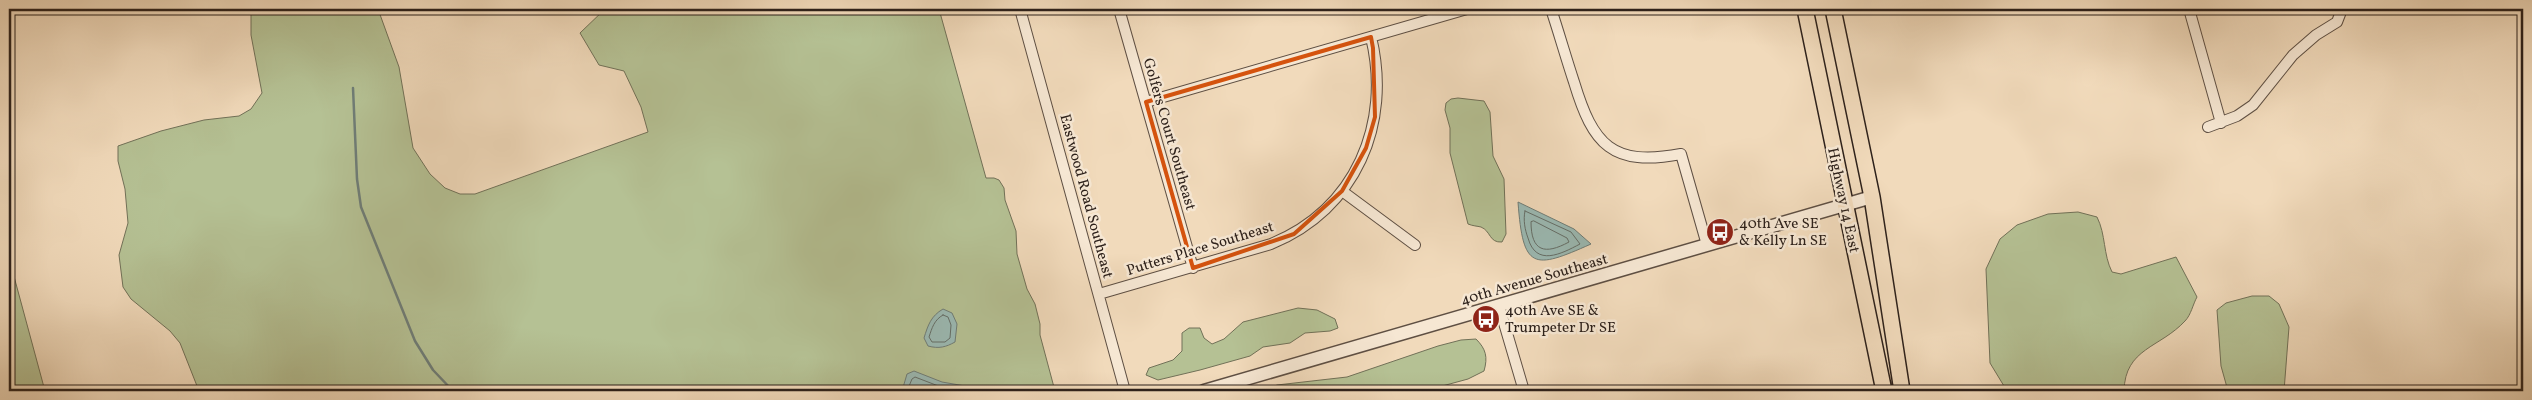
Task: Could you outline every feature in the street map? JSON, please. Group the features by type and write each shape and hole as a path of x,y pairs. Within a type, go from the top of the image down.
{"main road":[{"name":"Highway 14 East","path":"1806,9 1884,391"},
{"name":"Highway 14 East","path":"1833,9 1872,197 1902,391"}],"street":[{"name":"Eastwood Road Southeast","path":"1020,9 1125,391"},
{"name":"Golfers Court Southeast","path":"1119,9 1193,268"},
{"path":"1146,102 1467,9"},
{"path":"1552,9 1583,112 1592,131 1600,140 1618,152 1641,158 1681,154 1707,245"},
{"path":"2189,9 2221,123"},
{"path":"2208,127 2237,116 2253,105 2293,55 2336,22 2342,9"},
{"name":"Putters Place Southeast","path":"1099,294 1271,244 1294,234 1318,216 1342,190 1366,148 1375,117 1377,81 1370,37"},
{"path":"1342,190 1415,245"},
{"name":"40th Avenue Southeast","path":"1204,391 1872,197"},
{"path":"1499,306 1524,391"}],"highlighted area":[{"path":"1371,37 1375,117 1366,148 1342,191 1294,234 1193,268 1146,102"}],"green space":[{"path":"251,9 378,9 399,67 413,148 430,174 445,188 460,194 475,194 648,132 641,107 624,71 599,65 580,33 605,9 939,9 986,178 999,180 1004,188 1005,200 1016,231 1017,254 1027,289 1035,304 1040,324 1040,335 1055,391 199,391 180,343 170,331 131,299 123,287 119,255 128,223 125,189 118,161 118,146 161,131 204,120 239,116 251,109 262,93 251,35"},
{"path":"1451,99 1484,101 1490,112 1493,156 1504,179 1506,234 1502,242 1492,239 1487,231 1481,227 1468,224 1450,153 1450,128 1445,110 1446,103"},
{"path":"2078,212 2097,217 2112,272 2121,274 2176,257 2197,297 2185,321 2137,357 2130,366 2124,391 2007,391 1990,363 1986,269 2000,239 2017,225 2048,214"},
{"path":"9,258 45,391 9,391"},
{"path":"2252,296 2269,296 2279,304 2289,327 2284,391 2228,391 2221,366 2217,310 2226,303"},
{"path":"1298,308 1317,310 1335,319 1338,328 1330,331 1305,333 1290,343 1263,347 1250,356 1200,370 1158,380 1146,375 1149,368 1173,360 1182,351 1182,333 1189,328 1200,328 1204,338 1212,344 1224,339 1243,322"},
{"path":"1476,339 1482,346 1485,354 1484,371 1468,379 1424,391 1263,391 1277,385 1347,377 1438,346 1461,340"}],"water":[{"path":"1518,202 1574,229 1591,244 1556,258 1544,260 1535,258 1528,252 1523,241"},
{"path":"943,309 952,313 957,324 955,342 942,347 928,346 924,338 930,321"},
{"path":"914,371 942,382 965,386 970,391 902,391 907,374"}],"waterway":[{"path":"353,88 357,179 361,207 415,341 433,370 453,391"}],"place":[{"name":"40th Ave SE & Kelly Ln SE","path":"1720,232"},
{"name":"40th Ave SE & Trumpeter Dr SE","path":"1486,319"}]}
